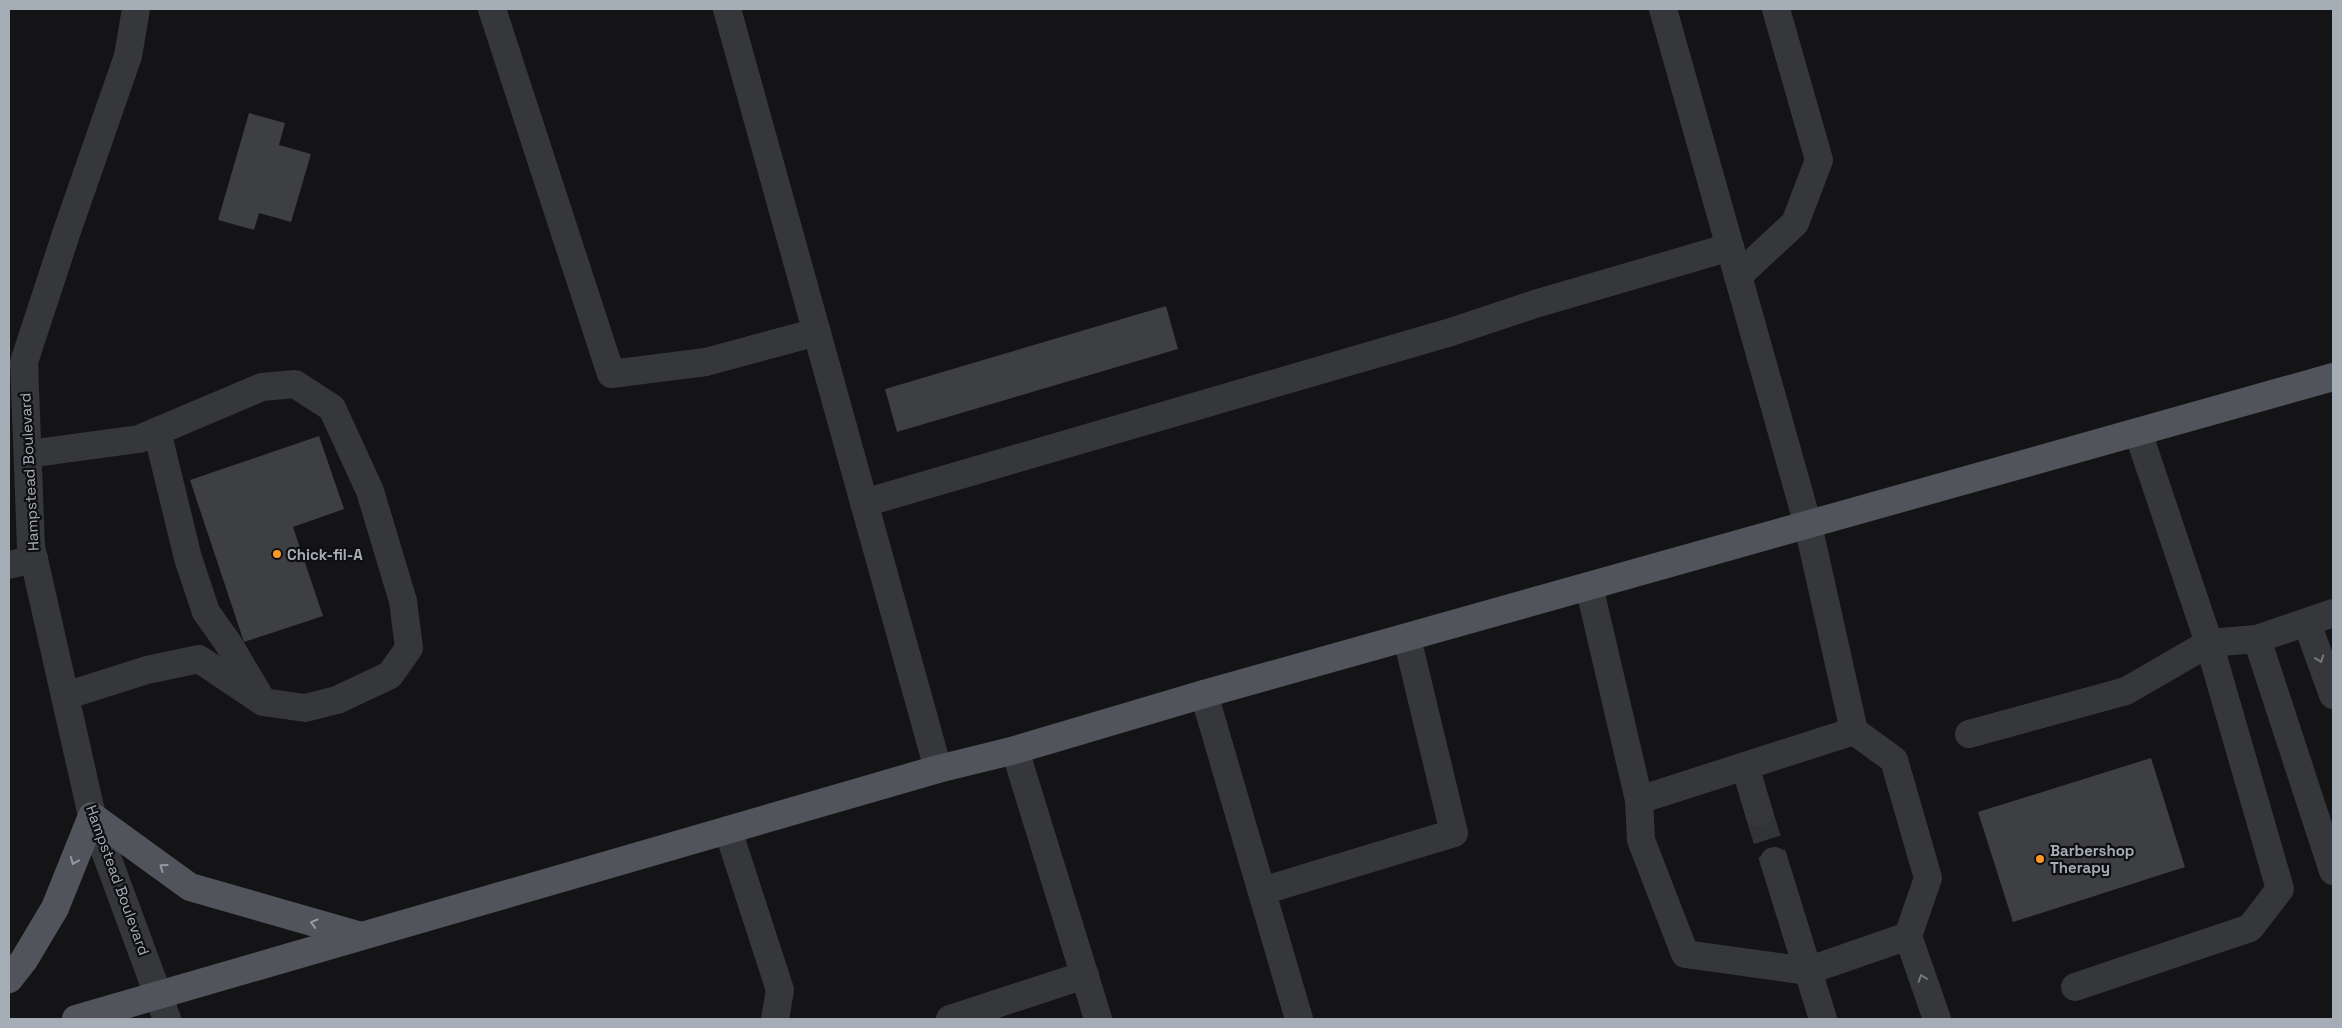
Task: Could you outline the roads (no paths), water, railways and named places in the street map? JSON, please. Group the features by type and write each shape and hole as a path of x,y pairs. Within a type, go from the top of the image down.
{"main road":[{"path":"76,1019 160,993 938,769 1015,750 1204,694 2333,377"},
{"path":"9,979 24,960 56,908 92,816 190,887 361,936"}],"street":[{"name":"Hampstead Boulevard","path":"136,9 128,56 67,231 16,364 28,454 31,547 21,562 66,696 92,816 160,993 168,1019"},
{"path":"492,9 611,374 706,362 817,332"},
{"path":"727,9 938,769"},
{"path":"1663,9 1808,525 1854,731 1894,760 1928,878 1908,936 1937,1019"},
{"path":"1738,276 1795,223 1819,160 1776,9"},
{"path":"864,503 1451,332 1536,304 1730,247"},
{"path":"28,454 139,439 262,387 295,384 332,408 370,491 403,601 409,648 390,675 337,700 305,708 263,702 199,659 147,670 66,696"},
{"path":"156,431 188,558 206,612 228,643 263,702"},
{"path":"2075,986 2250,928 2280,889 2209,643 2138,432"},
{"path":"1589,586 1639,800 1642,840 1686,954 1807,971 1908,936"},
{"path":"1969,734 2126,690 2209,643 2257,639 2333,613"},
{"path":"2307,623 2333,695"},
{"path":"1262,891 1454,833 1407,638"},
{"path":"2257,639 2333,871"},
{"path":"1204,694 1299,1019"},
{"path":"1639,800 1854,731"},
{"path":"1015,750 1098,1019"},
{"path":"1745,766 1759,813"},
{"path":"728,830 780,990 775,1019"},
{"path":"1774,861 1823,1019"},
{"path":"950,1019 1085,975"}],"tunnel":[{"path":"1759,813 1774,861"}],"place":[{"name":"Chick-fil-A","path":"277,554"},
{"name":"Barbershop Therapy","path":"2040,859"}]}
